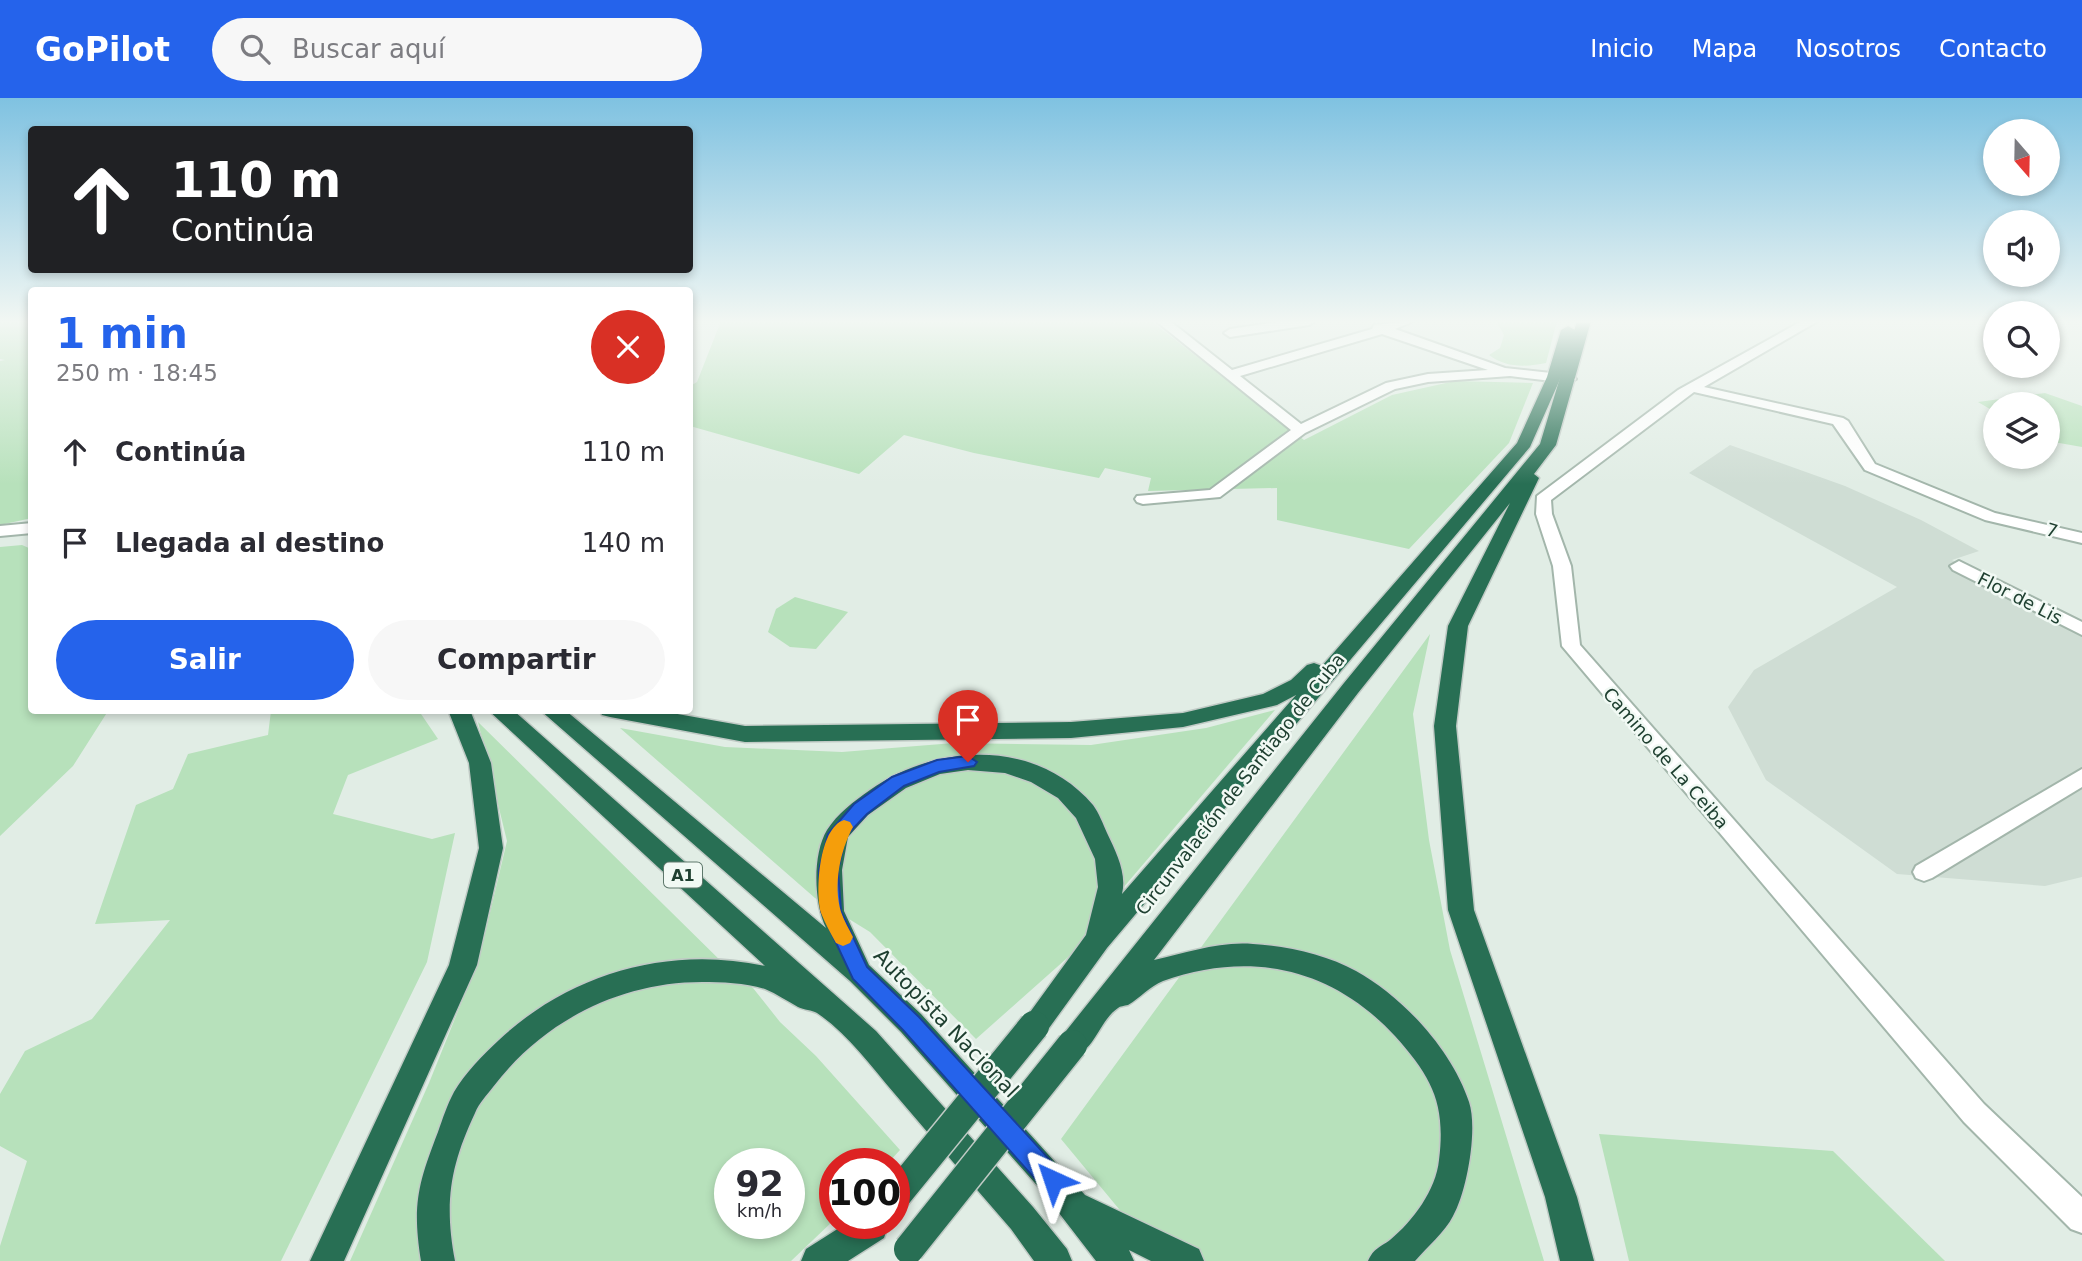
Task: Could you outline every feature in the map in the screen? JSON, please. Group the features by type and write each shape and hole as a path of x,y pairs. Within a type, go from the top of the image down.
{"highway":[{"name":"Circunvalación de Santiago de Cuba","path":"904,1255 1102,1007 1536,445 1562,378"},
{"name":"Circunvalación de Santiago de Cuba","path":"910,1178 1034,1026 1098,940 1393,597 1536,445 1562,378"},
{"path":"1536,445 1523,494 1458,626 1445,726 1461,910 1561,1197 1577,1261"},
{"path":"632,714 745,734 1071,730 1184,720 1269,699 1298,685 1393,597"},
{"path":"327,1261 463,965 491,848 480,763 461,714"},
{"name":"A1","path":"503,714 866,1040 1022,1218 1055,1261"},
{"name":"Autopista Nacional","path":"556,714 860,973 911,1023 1053,1180 1117,1261"},
{"path":"860,973 831,911 829,870 837,834 860,809 898,782 937,766 1006,765 1039,776 1066,792 1086,813 1107,859 1111,887 1098,940"},
{"path":"1102,1007 1154,972 1231,954 1294,961 1344,978 1373,996 1430,1054 1455,1104 1455,1162 1441,1207 1402,1251 1385,1261"},
{"path":"438,1261 431,1223 438,1167 466,1099 496,1062 534,1027 591,991 647,973 702,969 765,978 813,1001 866,1040"},
{"path":"1071,1205 1187,1261"},
{"path":"818,1261 851,1239"},
{"path":"839,1261 859,1239"}],"street":[{"path":"1233,375 1300,430"},
{"path":"1143,499 1214,494 1300,430 1391,386 1427,378 1465,375"},
{"path":"1538,375 1562,378"},
{"path":"1544,514 1543,499 1692,388 1715,375"},
{"name":"7","path":"1692,388 1838,421 1843,424 1870,467 1991,517 2082,538"},
{"path":"1523,494 1544,514"},
{"name":"Camino de La Ceiba","path":"1544,514 1562,566 1571,646 1974,1113 2082,1218"},
{"path":"0,531 28,528"},
{"name":"Flor de Lis","path":"1959,566 2082,629"},
{"path":"1924,872 2082,777"}],"shaded area":[{"path":"1730,445 1845,486 1921,520 1979,551 1952,560 2082,623 2082,877 2045,886 1897,874 1766,780 1728,707 1754,670 1897,587 1689,473"}],"green space":[{"path":"0,375 28,375 28,519 0,525"},
{"path":"700,375 1221,375 1304,440 1392,395 1455,381 1533,383 1509,443 1409,549 1277,520 1277,488 1148,491 1151,478 1105,468 1099,478 974,453 904,435 859,474 693,427 693,384"},
{"path":"2060,398 2082,406 2082,447 2060,443"},
{"path":"22,545 28,548 28,714 106,714 73,766 0,836 0,547"},
{"path":"795,597 848,612 816,649 790,647 768,632 776,609"},
{"path":"1430,634 1413,714 1429,840 1450,950 1544,1261 1162,1261 1061,1139"},
{"path":"1275,710 1093,923 1084,943 976,1039 870,932 815,898 620,728 725,747 842,752 954,743 1091,745 1206,728"},
{"path":"271,714 421,714 438,739 348,775 333,814 432,839 455,833 427,962 281,1261 0,1261 0,1246 27,1161 0,1146 0,1094 25,1051 92,1019 170,920 95,924 136,805 173,789 188,754 268,735"},
{"path":"478,722 729,969 753,988 780,1022 816,1056 898,1148 819,1148 819,1234 791,1261 350,1261 429,1083 479,959 507,841"},
{"path":"1599,1134 1833,1151 1945,1261 1629,1261"}],"slow traffic":[{"path":"843,937 831,911 829,870 837,834 844,827"}],"route":[{"path":"968,762 937,766 898,782 860,809 837,834 829,870 831,911 860,973 911,1023 1053,1180"}]}
